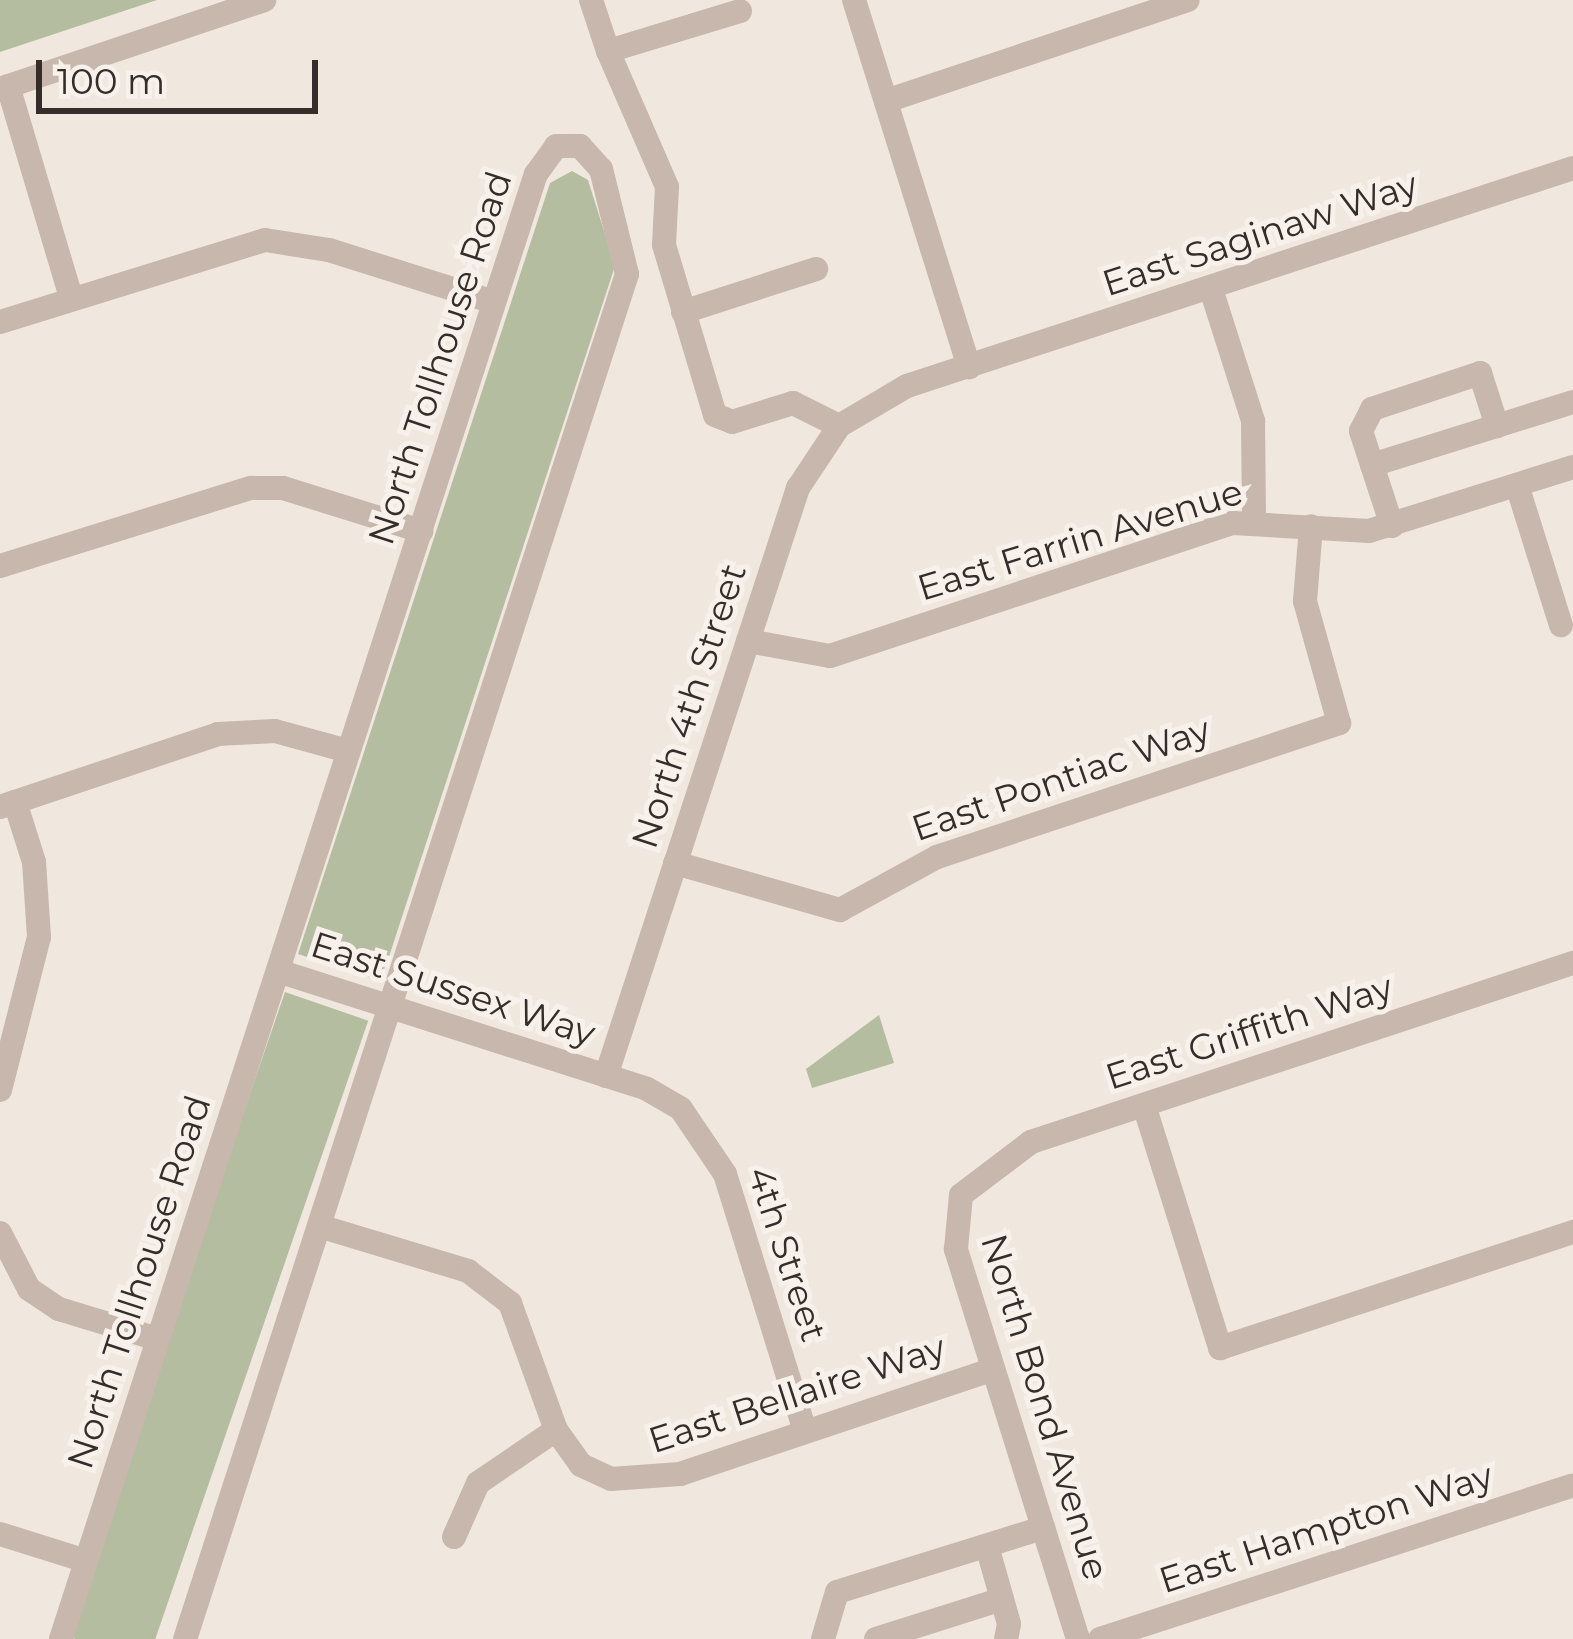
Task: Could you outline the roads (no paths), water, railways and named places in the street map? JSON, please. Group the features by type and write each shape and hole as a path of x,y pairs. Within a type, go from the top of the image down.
{"street":[{"path":"70,298 4,87 264,0"},
{"path":"591,0 667,187 664,245 715,415 732,422 793,403 839,426"},
{"path":"854,0 969,367"},
{"path":"886,100 1188,0"},
{"path":"608,51 740,10"},
{"name":"North Tollhouse Road","path":"61,1639 544,158 556,146 580,146 601,170 627,274 184,1639"},
{"name":"East Saginaw Way","path":"969,367 1573,168"},
{"path":"0,322 265,240 329,250 494,302"},
{"path":"683,312 816,269"},
{"path":"1211,289 1253,421 1254,520"},
{"name":"North 4th Street","path":"606,1076 798,488 839,426 870,403 969,367"},
{"path":"1392,526 1361,431 1372,409 1480,374 1498,426"},
{"path":"1372,465 1573,402"},
{"name":"East Farrin Avenue","path":"748,640 830,656 1254,520 1348,532 1392,526 1573,467"},
{"path":"1517,485 1561,625"},
{"path":"0,566 251,488 284,488 421,531"},
{"name":"East Pontiac Way","path":"675,863 841,910 938,856 1340,723 1305,601 1311,526"},
{"path":"1,1086 39,937 34,862 8,805 247,730 348,751"},
{"name":"East Griffith Way","path":"961,1195 1031,1142 1573,963"},
{"name":"East Sussex Way","path":"278,971 606,1076"},
{"name":"4th Street","path":"606,1076 681,1109 725,1174 806,1431"},
{"path":"1144,1105 1220,1348 1573,1232"},
{"name":"North Bond Avenue","path":"961,1195 956,1249 1078,1639"},
{"name":"East Bellaire Way","path":"319,1226 468,1271 510,1303 556,1430 581,1465 611,1479 646,1480 993,1369"},
{"path":"0,1233 29,1289 59,1309 158,1339"},
{"path":"454,1537 478,1483 556,1430"},
{"name":"East Hampton Way","path":"1100,1639 1573,1485"},
{"path":"823,1639 837,1592 1043,1528"},
{"path":"0,1534 86,1561"},
{"path":"987,1546 1002,1599 1006,1639"},
{"path":"876,1639 1002,1599"}]}
